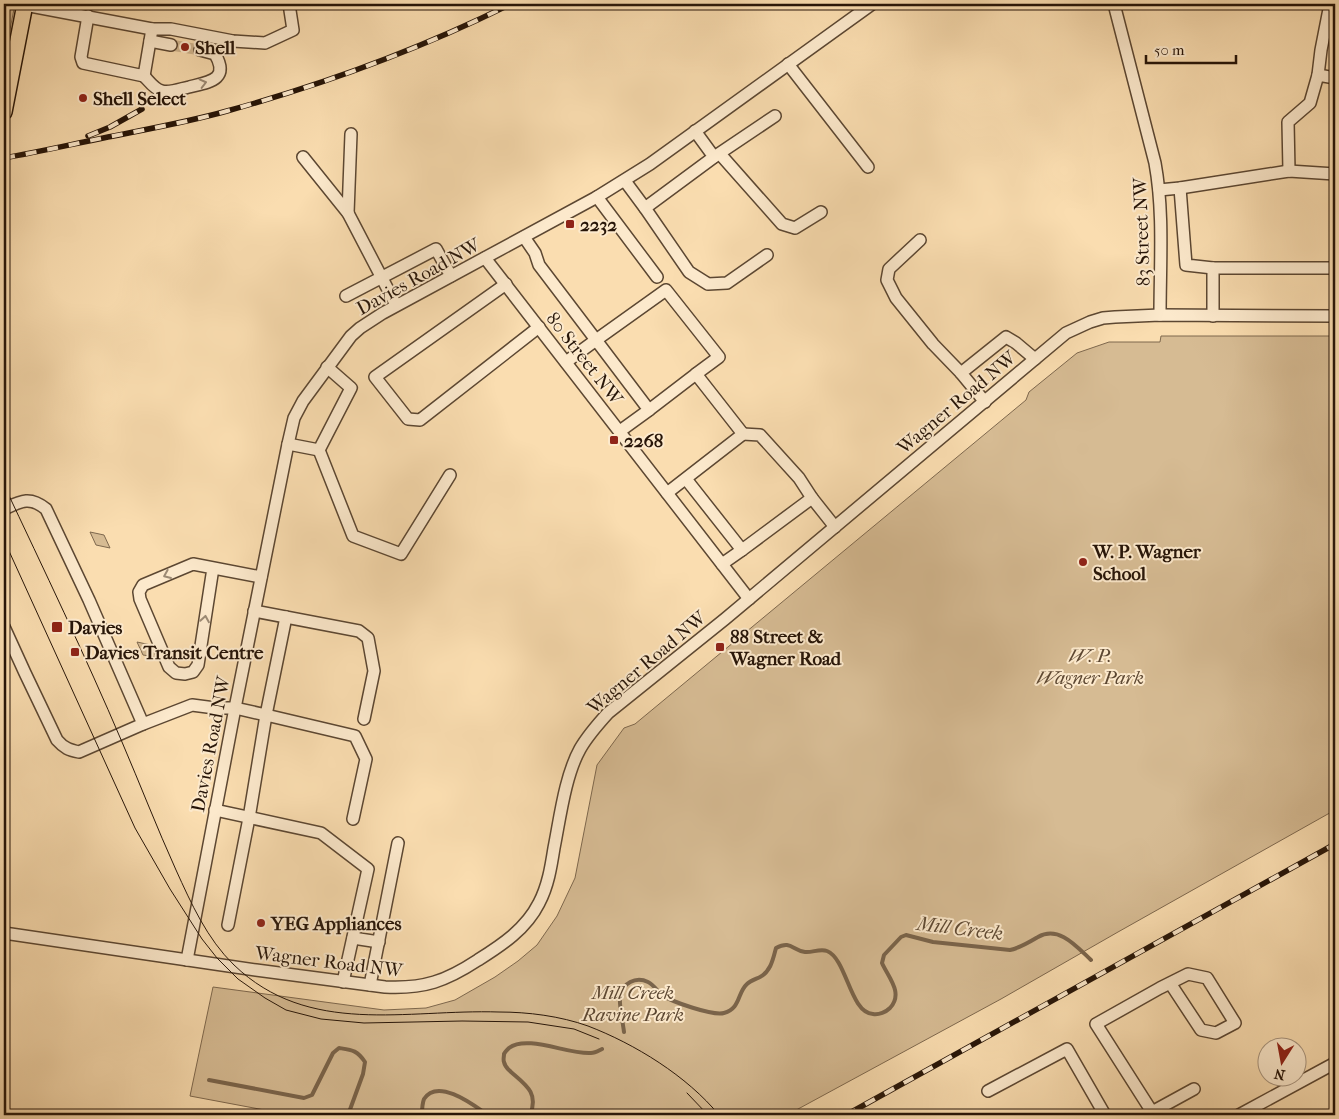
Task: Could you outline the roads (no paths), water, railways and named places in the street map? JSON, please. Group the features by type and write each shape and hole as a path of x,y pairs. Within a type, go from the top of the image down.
{"main road":[{"path":"4,112 25,4"}],"street":[{"path":"25,4 152,29 171,29 233,41 265,43 293,30 289,4"},
{"name":"Davies Road NW","path":"187,960 234,708 291,426 311,389 351,336 360,328 396,305 486,258 625,180 872,4"},
{"path":"1289,171 1288,122 1310,103 1318,75 1330,4"},
{"name":"83 Street NW","path":"1118,5 1155,163 1159,190 1160,315"},
{"path":"88,16 81,57 83,63 144,76 154,87 161,91 169,92 211,82 217,78 220,71 220,62 215,54 204,51 210,37"},
{"path":"144,76 152,29"},
{"path":"150,41 171,45"},
{"path":"788,64 868,167"},
{"path":"1318,75 1335,78"},
{"path":"645,208 717,155 775,116"},
{"path":"695,131 782,224 795,228 821,212"},
{"path":"348,212 351,134"},
{"path":"303,157 348,212 396,305"},
{"path":"1159,190 1289,171 1335,174"},
{"path":"625,180 689,272 708,284 727,283 767,254"},
{"path":"1180,188 1186,265 1213,268 1335,268"},
{"path":"597,197 657,276"},
{"path":"524,237 535,253 539,265 649,410"},
{"path":"920,240 889,269 888,280 896,298 933,344 985,402"},
{"path":"346,296 436,250 451,276"},
{"name":"80 Street NW","path":"486,258 749,599"},
{"path":"1213,268 1213,316"},
{"path":"506,284 375,377 408,419 420,420 539,326"},
{"path":"566,362 666,290 719,357 620,432"},
{"name":"Wagner Road NW","path":"4,933 370,985 406,988 447,978 480,959 516,934 538,905 549,876 568,781 579,751 589,734 608,713 749,599 1066,333 1102,318 1115,317 1160,315 1335,316"},
{"path":"961,373 1006,336 1035,359"},
{"path":"327,367 351,388 319,450 353,536 401,554 450,475"},
{"path":"696,374 743,434"},
{"path":"667,493 743,434 760,435 799,478 835,527"},
{"path":"288,444 319,450"},
{"path":"686,479 742,550"},
{"path":"722,564 812,498"},
{"path":"4,509 27,500 34,501 46,509 89,600 143,724"},
{"path":"213,568 198,665 193,672 185,674 176,673 169,667 140,599 139,592 143,585 193,564 213,568 261,578"},
{"path":"254,611 359,632 368,638 374,671 364,719"},
{"path":"228,925 249,818 266,715 286,617"},
{"path":"4,627 57,740 69,750 79,752 143,724 192,706 234,708 355,736 366,759 353,819"},
{"path":"215,810 322,833 368,869 343,982"},
{"path":"370,985 398,843"},
{"path":"353,938 379,942"},
{"path":"1170,983 1201,1030 1216,1034 1235,1023 1207,978 1188,974 1170,983 1096,1024 1153,1114 1194,1089"},
{"path":"988,1091 1067,1049 1105,1115"},
{"path":"1239,1115 1335,1063"}],"waterway":[{"name":"Mill Creek","path":"624,1032 620,997 621,992 630,982 643,980 652,985 662,995 674,1001 693,1008 724,1013 733,1008 747,984 767,971 776,948 785,945 805,952 824,950 834,956 859,1005 865,1011 873,1014 882,1013 890,1008 894,1002 896,997 894,985 882,963 884,955 901,937 906,935 933,942 1010,950 1021,947 1046,934 1053,934 1067,939 1091,960"},
{"name":"Mill Creek","path":"530,1115 533,1101 530,1090 504,1064 504,1054 509,1048 517,1044 526,1043 582,1053 594,1053 602,1049"},
{"name":"Mill Creek","path":"209,1080 304,1098 312,1095 333,1053 339,1048 351,1050 357,1053 365,1062 363,1074 348,1115"},
{"name":"Mill Creek","path":"422,1115 424,1099 430,1093 438,1091 456,1095 488,1115"}],"tunnel":[{"path":"171,45 200,50"}],"tram line":[{"path":"4,485 94,677 188,895 200,920 224,955 234,965 263,988 294,1002 326,1011 394,1015 510,1012 544,1015 588,1026 624,1042 676,1074 692,1087 719,1115"},
{"path":"4,540 135,828 170,889 202,939 217,958 238,979 286,1010 321,1019 364,1023 528,1022 574,1029 599,1039"},
{"path":"687,1093 708,1115"}],"railway":[{"path":"4,158 183,122 264,100 336,77 407,51 511,4"},
{"path":"88,136 110,127 142,109"},
{"path":"846,1115 1335,844"}],"place":[{"name":"Shell","path":"185,47"},
{"name":"Shell Select","path":"83,98"},
{"name":"2232","path":"570,224"},
{"name":"2268","path":"614,440"},
{"name":"W. P. Wagner School","path":"1083,562"},
{"name":"Davies","path":"57,627"},
{"name":"88 Street & Wagner Road","path":"720,647"},
{"name":"Davies Transit Centre","path":"75,652"},
{"name":"YEG Appliances","path":"261,923"}],"park label":[{"name":"W. P. Wagner Park","path":"1090,666"},
{"name":"Mill Creek Ravine Park","path":"633,1003"}]}
